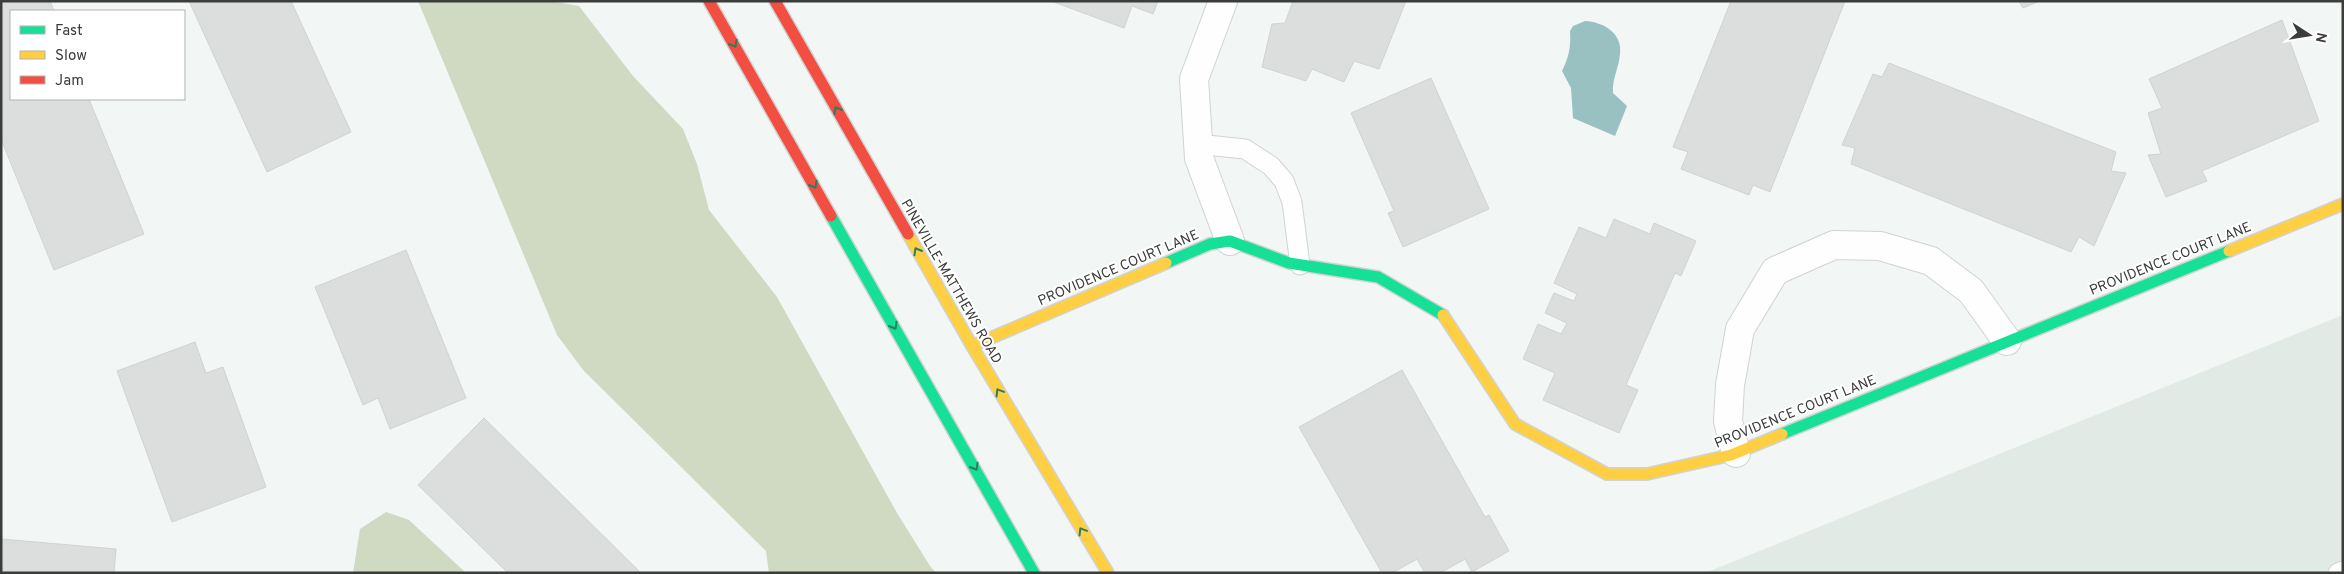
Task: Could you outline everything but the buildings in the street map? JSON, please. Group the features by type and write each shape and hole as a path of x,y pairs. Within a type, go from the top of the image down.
{"street":[{"path":"709,1 1034,573"},
{"name":"PINEVILLE-MATTHEWS ROAD","path":"775,1 972,346 1108,573"},
{"path":"1223,1 1194,78 1198,158 1230,241"},
{"name":"PROVIDENCE COURT LANE","path":"972,346 1210,244 1230,241 1289,263 1378,277 1441,313 1480,374 1516,424 1607,474 1647,474 1736,453 2343,204"},
{"path":"1736,453 1728,421 1730,385 1740,329 1776,271 1834,246 1880,246 1932,261 1971,291 2007,341"}],"lane":[{"path":"1198,144 1244,149 1271,166 1284,181 1292,202 1300,265"},
{"path":"2338,573 2343,571"}],"shaded area":[{"path":"2343,315 2343,573 1705,573"}],"green space":[{"path":"418,1 550,1 579,6 633,76 683,129 697,164 709,210 777,297 897,513 936,573 769,573 766,551 584,371 557,335"},
{"path":"386,512 409,520 466,573 353,573 360,529"}],"water":[{"path":"1585,21 1605,26 1615,35 1620,47 1613,93 1627,106 1615,136 1573,118 1571,88 1562,71 1569,52 1570,31 1573,26"}],"traffic: fast":[{"path":"831,216 1034,573"},
{"path":"1166,263 1210,244 1230,241 1289,263 1378,277 1443,315"},
{"path":"1782,434 2229,251"}],"traffic: slow":[{"path":"2229,251 2343,204"},
{"path":"908,234 972,346 1108,573"},
{"path":"972,346 1166,263"},
{"path":"1443,315 1515,424 1607,474 1647,474 1731,455 1782,434"}],"traffic: jam":[{"path":"709,1 831,216"},
{"path":"775,1 908,234"}]}
